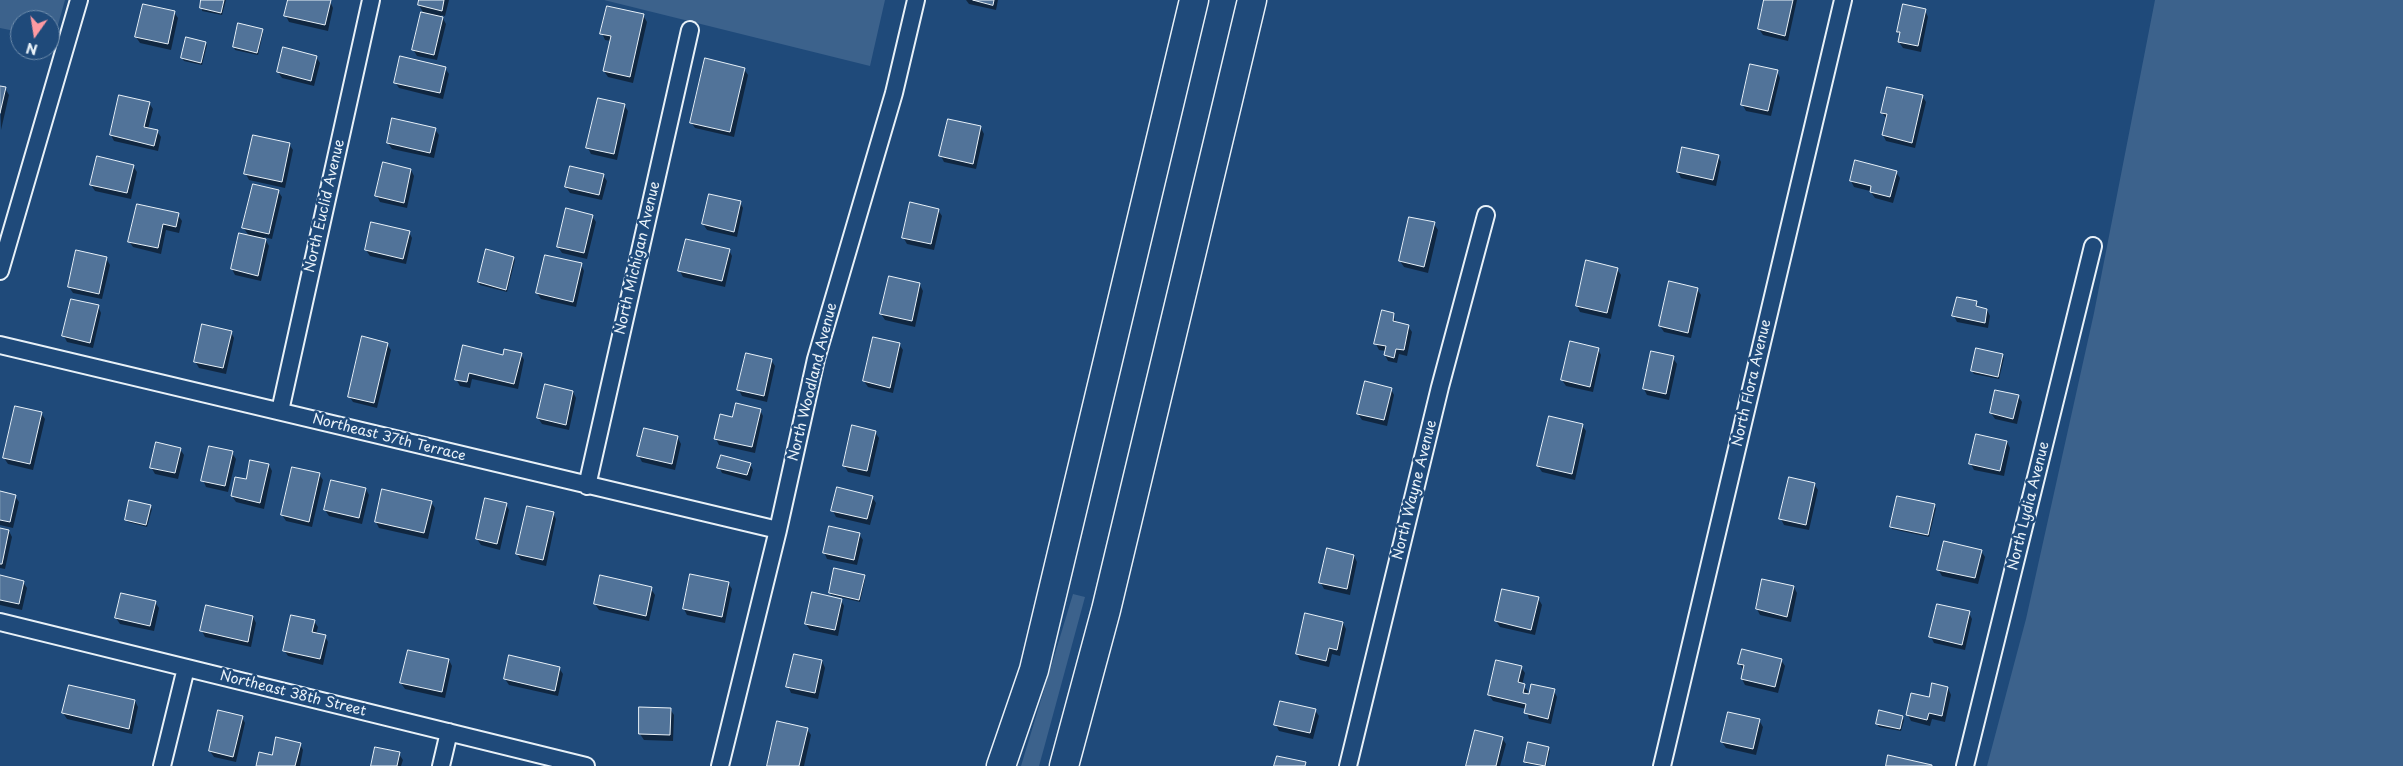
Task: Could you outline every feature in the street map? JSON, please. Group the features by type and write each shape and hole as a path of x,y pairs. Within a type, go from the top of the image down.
{"highway":[{"path":"1001,766 1034,670 1194,0"},
{"path":"1064,766 1106,610 1252,0"}],"street":[{"path":"0,271 79,0"},
{"name":"North Euclid Avenue","path":"280,411 371,0"},
{"name":"North Woodland Avenue","path":"720,766 778,530 816,360 894,93 916,0"},
{"name":"North Flora Avenue","path":"1662,766 1843,0"},
{"name":"North Michigan Avenue","path":"587,486 690,30"},
{"name":"North Wayne Avenue","path":"1348,766 1440,387 1486,215"},
{"name":"North Lydia Avenue","path":"1966,766 2093,246"},
{"name":"Northeast 37th Terrace","path":"0,345 778,530"},
{"name":"Northeast 38th Street","path":"0,622 586,766"},
{"path":"162,766 186,668"},
{"path":"441,766 449,732"}],"shaded area":[{"path":"0,0 65,0 60,18 60,10 10,10 10,30 0,28"},
{"path":"604,0 885,0 870,66"},
{"path":"2155,0 2403,0 2403,766 1987,766 2026,619 2094,313"},
{"path":"1073,594 1085,597 1039,766 1021,766"}],"building":[{"path":"201,0 224,0 221,13 200,8"},
{"path":"288,0 331,0 325,25 284,16"},
{"path":"419,0 444,0 442,11 418,5"},
{"path":"973,0 994,0 993,5"},
{"path":"1764,0 1793,0 1785,36 1758,29"},
{"path":"143,4 175,11 168,44 135,37"},
{"path":"1903,4 1926,9 1918,46 1898,42 1900,32 1897,32"},
{"path":"607,6 644,14 630,77 603,71 611,36 600,34"},
{"path":"421,12 443,17 434,55 412,50"},
{"path":"238,23 263,29 257,53 233,47"},
{"path":"186,37 206,42 201,63 181,58"},
{"path":"283,47 317,56 311,81 277,72"},
{"path":"400,56 446,67 440,93 394,83"},
{"path":"705,58 745,68 730,132 690,123"},
{"path":"1750,64 1778,70 1768,111 1741,105"},
{"path":"0,86 6,87 0,113"},
{"path":"1887,87 1923,95 1912,143 1882,135 1887,114 1881,113"},
{"path":"119,95 150,102 144,127 158,130 154,146 110,135"},
{"path":"598,98 625,104 614,154 586,148"},
{"path":"392,118 436,128 430,153 387,143"},
{"path":"948,119 981,126 973,164 939,156"},
{"path":"253,135 290,143 282,182 244,174"},
{"path":"1682,147 1719,155 1713,180 1677,172"},
{"path":"97,156 134,165 127,193 90,185"},
{"path":"1855,160 1897,171 1890,197 1870,192 1871,186 1850,181"},
{"path":"383,162 411,169 404,203 375,196"},
{"path":"570,166 604,174 599,195 565,187"},
{"path":"253,184 279,190 269,234 242,228"},
{"path":"709,194 741,201 734,232 702,224"},
{"path":"910,202 939,209 931,244 902,238"},
{"path":"137,204 179,213 176,227 163,224 158,248 128,242"},
{"path":"566,208 593,215 584,253 557,247"},
{"path":"1409,217 1435,222 1424,267 1399,261"},
{"path":"371,222 410,231 403,259 365,250"},
{"path":"239,233 266,239 258,276 231,269"},
{"path":"686,239 730,249 722,281 678,271"},
{"path":"486,249 514,257 506,290 478,282"},
{"path":"76,250 107,257 99,294 68,287"},
{"path":"545,255 582,263 573,302 536,293"},
{"path":"1586,260 1618,268 1607,313 1576,306"},
{"path":"889,276 920,283 912,321 880,314"},
{"path":"1669,281 1698,288 1688,333 1659,326"},
{"path":"1957,297 1977,301 1976,306 1987,309 1985,323 1952,316"},
{"path":"71,299 99,305 90,343 62,336"},
{"path":"1382,310 1394,313 1393,321 1409,325 1404,350 1396,349 1394,358 1384,355 1386,346 1374,344"},
{"path":"202,324 232,331 223,368 194,362"},
{"path":"362,336 388,343 374,403 348,397"},
{"path":"873,337 900,343 890,388 863,381"},
{"path":"1570,341 1599,348 1590,387 1561,380"},
{"path":"463,345 503,355 504,349 522,353 514,384 469,373 467,382 455,380"},
{"path":"1976,348 2003,354 1998,377 1971,371"},
{"path":"1651,351 1674,356 1666,394 1643,389"},
{"path":"746,353 772,359 764,396 737,390"},
{"path":"1365,381 1392,388 1384,420 1357,414"},
{"path":"545,384 573,391 566,425 537,418"},
{"path":"1995,390 2019,395 2013,419 1990,413"},
{"path":"736,403 761,409 752,447 714,439 720,414 732,417"},
{"path":"15,406 42,412 30,464 3,458"},
{"path":"1549,416 1583,424 1572,474 1537,466"},
{"path":"852,425 876,431 867,471 843,466"},
{"path":"644,428 678,436 672,464 637,456"},
{"path":"1976,434 2007,441 2000,471 1969,464"},
{"path":"156,442 181,448 175,473 150,468"},
{"path":"209,446 233,451 225,486 201,481"},
{"path":"721,455 751,463 747,475 717,468"},
{"path":"250,460 269,464 260,503 231,496 235,477 246,479"},
{"path":"292,467 320,473 309,522 281,515"},
{"path":"1789,477 1815,483 1806,525 1779,519"},
{"path":"331,480 366,488 359,518 324,510"},
{"path":"837,487 873,496 867,519 831,511"},
{"path":"382,489 432,501 424,533 375,522"},
{"path":"0,491 16,495 10,522 0,520"},
{"path":"1897,496 1935,504 1928,535 1890,527"},
{"path":"485,498 507,503 497,544 476,539"},
{"path":"129,500 151,505 146,525 125,520"},
{"path":"527,506 554,512 543,560 516,554"},
{"path":"829,526 860,533 854,560 823,553"},
{"path":"0,528 9,530 2,564 0,564"},
{"path":"1944,541 1982,550 1975,578 1937,570"},
{"path":"1327,548 1354,555 1347,589 1319,583"},
{"path":"834,568 865,575 859,600 829,593"},
{"path":"690,574 729,582 722,617 683,609"},
{"path":"0,575 24,581 19,604 0,600"},
{"path":"600,575 652,587 646,616 594,604"},
{"path":"1762,579 1794,586 1787,617 1756,609"},
{"path":"1502,589 1539,597 1531,630 1495,621"},
{"path":"812,592 842,599 835,630 805,624"},
{"path":"121,593 156,601 150,626 115,618"},
{"path":"1937,604 1970,611 1962,645 1929,637"},
{"path":"206,605 253,616 248,642 200,631"},
{"path":"1305,613 1343,622 1337,650 1329,648 1326,661 1296,654"},
{"path":"291,615 315,620 312,632 326,635 320,659 283,651"},
{"path":"1742,649 1782,659 1775,687 1741,679 1744,665 1738,664"},
{"path":"408,650 449,659 442,692 400,683"},
{"path":"794,654 822,660 815,693 786,687"},
{"path":"509,655 560,667 555,691 504,679"},
{"path":"1496,660 1522,666 1518,682 1525,684 1523,693 1529,694 1531,684 1555,689 1548,719 1524,713 1526,704 1488,695"},
{"path":"1932,683 1948,687 1942,716 1929,713 1927,720 1906,715 1911,693 1929,697"},
{"path":"69,685 135,700 129,729 62,713"},
{"path":"1280,701 1316,709 1310,733 1274,725"},
{"path":"639,707 671,708 670,735 639,734"},
{"path":"218,710 243,716 233,757 209,751"},
{"path":"1879,710 1903,716 1900,729 1876,724"},
{"path":"1728,712 1760,719 1753,749 1721,742"},
{"path":"777,721 808,728 799,766 767,766"},
{"path":"1475,730 1503,737 1496,766 1466,766"},
{"path":"276,737 301,743 295,766 256,766 259,752 272,755"},
{"path":"1528,742 1549,747 1545,766 1524,762"},
{"path":"375,747 400,752 397,766 371,766"},
{"path":"1888,755 1932,765 1932,766 1886,766"},
{"path":"1277,756 1306,762 1305,766 1274,766"}]}
